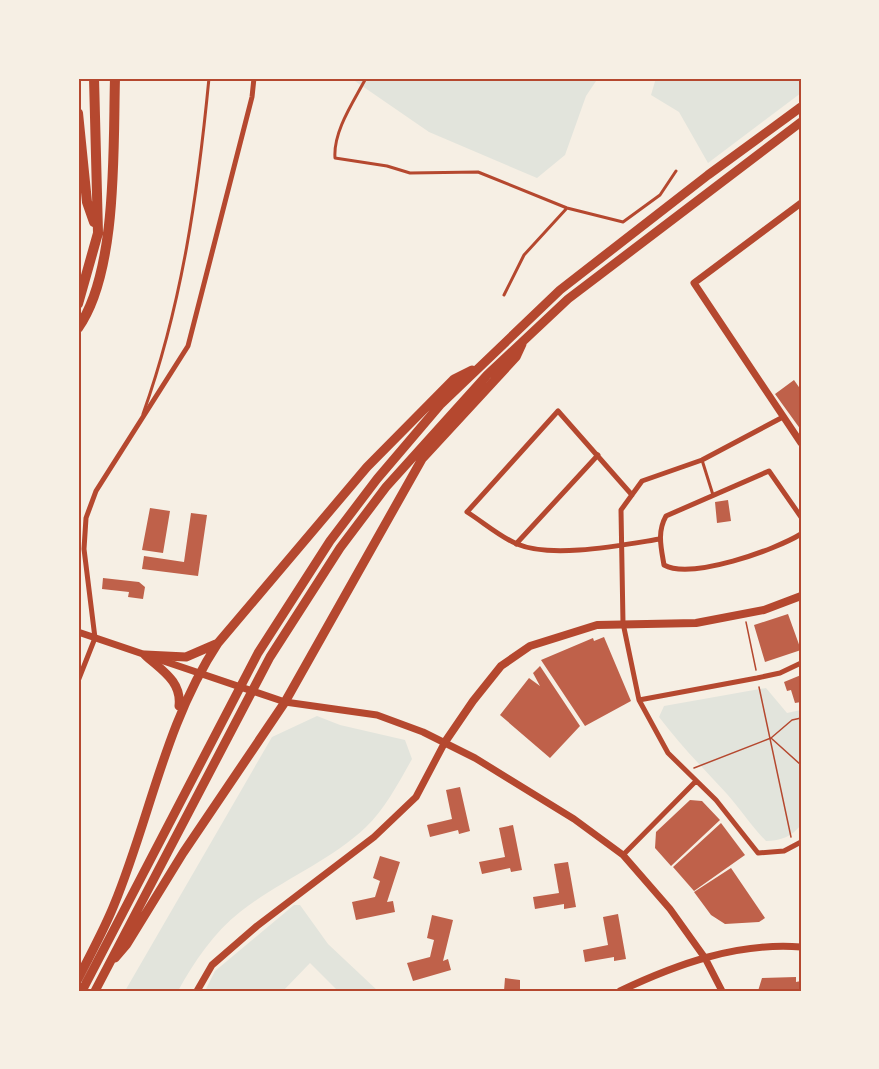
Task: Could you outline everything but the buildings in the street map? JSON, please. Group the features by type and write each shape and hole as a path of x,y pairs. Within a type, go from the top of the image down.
{"highway":[{"path":"78,304 98,233 94,78"},
{"path":"78,328 93,295 103,259 111,182 115,78"},
{"path":"82,991 258,653 330,541 377,479 440,405 560,290 801,106"},
{"path":"78,113 87,202 98,233"},
{"path":"95,991 270,657 340,548 386,487 449,414 524,339 614,261 801,122"},
{"path":"107,967 127,944 183,853 285,702 422,459 516,357 524,339"},
{"path":"78,979 114,905 178,715 198,673 218,643 367,467 454,379 479,366"},
{"path":"145,655 186,657 218,643"},
{"path":"145,655 179,689 178,715"}],"main road":[{"path":"445,742 473,700 501,666 530,646 581,628 623,623 653,625 696,623 764,610 801,596"}],"street":[{"path":"78,681 95,638 84,549 86,518 96,491 188,346 249,108 254,78"},
{"path":"801,203 694,283 801,443"},
{"path":"633,495 558,411 467,512 516,544 541,552 621,546 660,539"},
{"path":"783,417 702,460 642,481 621,510 623,623 639,700 655,733 685,772 716,800 758,853 784,851 801,842"},
{"path":"516,544 598,455"},
{"path":"801,517 769,471 666,516 660,526 660,539 664,565 671,569 722,564 772,550 801,534"},
{"path":"78,632 285,702 376,716 445,742 502,773 574,819 622,855 670,909 705,958 722,991"},
{"path":"639,700 780,673 801,663"},
{"path":"197,991 212,965 257,926 374,837 416,797 445,742"},
{"path":"622,855 695,782"},
{"path":"620,991 705,958 755,947 801,947"}],"lane":[{"path":"141,418 183,272 200,181 210,78"},
{"path":"366,78 342,125 335,158 387,165 410,173 478,172 567,208 623,222 660,195 676,171"},
{"path":"504,295 524,255 567,208"},
{"path":"702,460 713,495"}],"path":[{"path":"745,614 795,847"},
{"path":"685,772 771,738 792,720 801,718"},
{"path":"771,738 801,765"}],"shaded area":[{"path":"598,78 586,96 565,155 537,178 429,132 352,79"},
{"path":"656,78 801,78 801,93 708,163 679,112 651,95"},
{"path":"766,688 787,713 801,710 801,825 786,837 766,841 659,717 664,706"},
{"path":"317,716 340,725 405,740 412,759 385,804 373,820 352,839 255,901 231,920 205,948 178,991 125,991 272,737"},
{"path":"294,905 300,905 328,944 378,991 338,991 310,963 283,991 205,991 215,971"}]}
